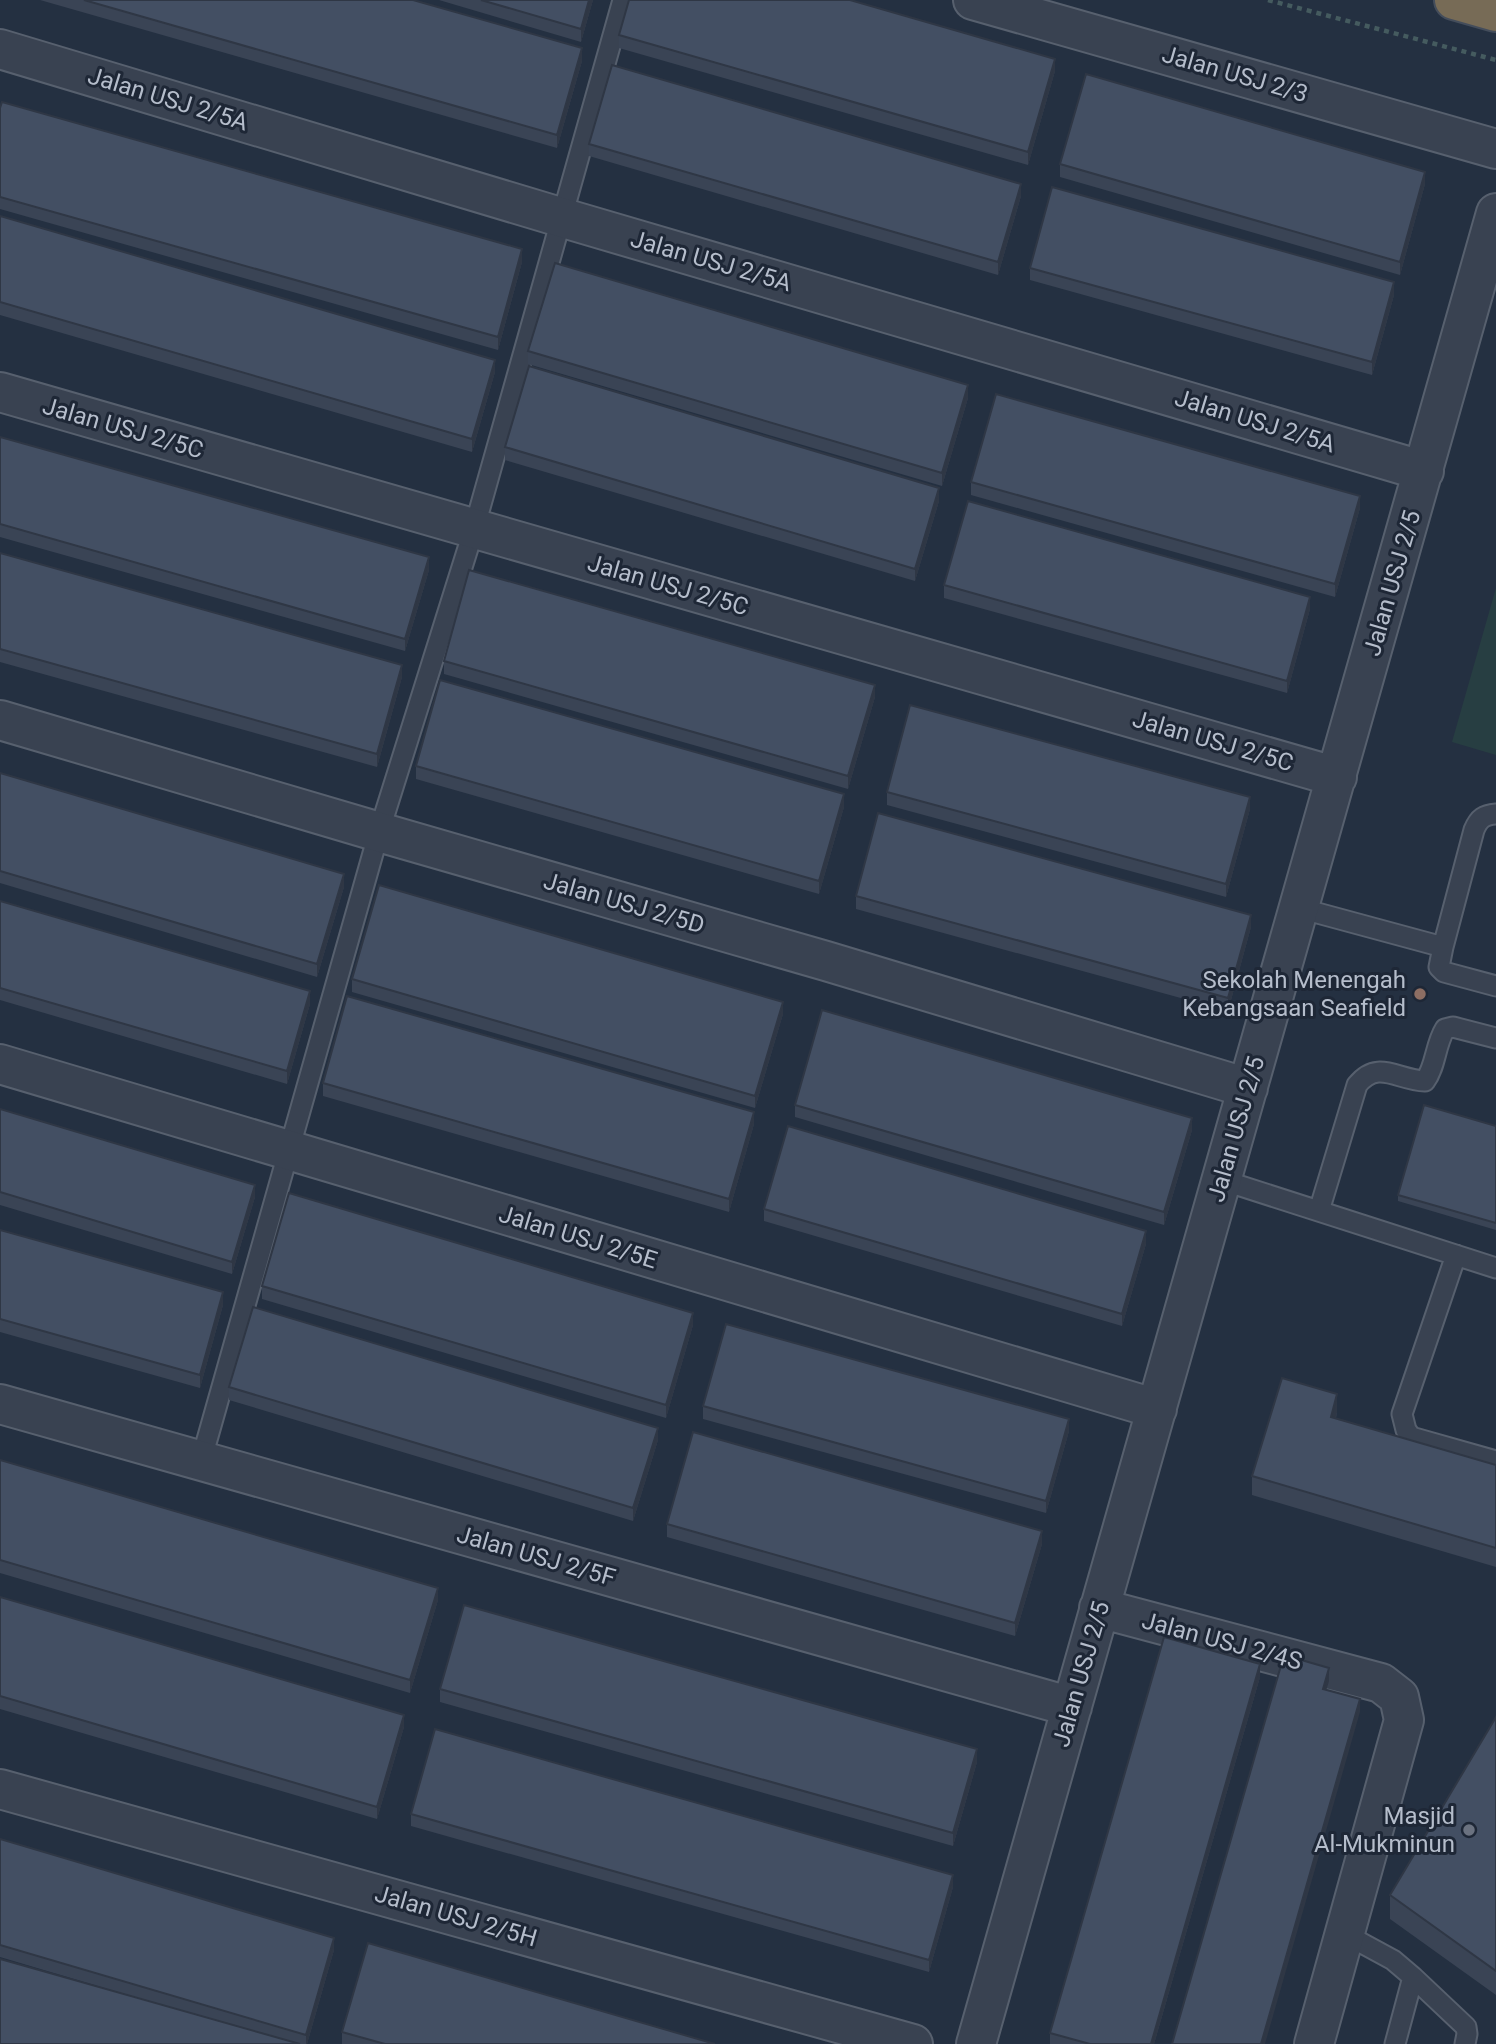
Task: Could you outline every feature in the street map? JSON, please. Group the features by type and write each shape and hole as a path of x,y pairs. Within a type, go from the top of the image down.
{"highway":[{"path":"1454,0 1496,12"}],"street":[{"name":"Jalan USJ 2/3","path":"974,0 1496,149"},
{"name":"Jalan USJ 2/5A","path":"0,49 1424,471"},
{"name":"Jalan USJ 2/5","path":"976,2044 1496,213"},
{"name":"Jalan USJ 2/5C","path":"0,392 1337,777"},
{"name":"Jalan USJ 2/5D","path":"0,720 826,961 1248,1088"},
{"name":"Jalan USJ 2/5E","path":"0,1065 1157,1409"},
{"name":"Jalan USJ 2/5F","path":"0,1404 1072,1707"},
{"name":"Jalan USJ 2/4S","path":"1099,1608 1381,1683 1399,1697 1404,1720 1314,2044"},
{"name":"Jalan USJ 2/5H","path":"0,1789 913,2044"}],"lane":[{"path":"201,1461 379,832 474,528 623,0"},
{"path":"1496,814 1485,815 1477,821 1439,967 1444,972 1496,986"},
{"path":"1299,908 1443,947"},
{"path":"1319,1211 1357,1086 1365,1076 1377,1071 1425,1081 1440,1036 1445,1029 1453,1027 1496,1038"},
{"path":"1222,1180 1496,1268"},
{"path":"1455,1255 1402,1415 1411,1437 1496,1461"},
{"path":"1345,1934 1393,1960 1413,1978 1465,2027 1465,2044"},
{"path":"1395,2044 1413,1978"}],"path":[{"path":"1268,0 1496,60"}],"green space":[{"path":"1496,588 1496,755 1452,742"}],"building":[{"path":"84,0 413,0 582,48 557,135"},
{"path":"481,0 589,0 581,29"},
{"path":"629,0 850,0 1055,59 1028,152 619,35"},
{"path":"612,65 1021,184 998,262 589,144"},
{"path":"1086,74 1425,172 1400,262 1060,164"},
{"path":"2,102 522,249 498,337 0,197"},
{"path":"1052,187 1394,282 1372,362 1030,268"},
{"path":"0,216 495,360 472,439 0,302"},
{"path":"555,263 968,385 942,473 528,351"},
{"path":"529,366 939,488 915,569 505,447"},
{"path":"996,394 1360,496 1335,584 971,482"},
{"path":"0,437 429,557 405,639 0,524"},
{"path":"968,501 1310,597 1287,681 944,585"},
{"path":"0,553 402,665 377,754 0,649"},
{"path":"469,570 875,685 848,776 444,661"},
{"path":"440,680 844,794 819,881 416,766"},
{"path":"910,705 1250,797 1226,884 887,792"},
{"path":"0,773 344,874 317,964 0,871"},
{"path":"878,813 1251,915 1228,998 856,896"},
{"path":"379,885 783,1002 755,1096 352,979"},
{"path":"0,901 310,991 287,1071 0,988"},
{"path":"347,996 754,1112 729,1199 323,1083"},
{"path":"822,1010 1192,1118 1164,1212 795,1105"},
{"path":"1424,1105 1496,1126 1496,1223 1398,1195"},
{"path":"0,1109 255,1185 232,1262 0,1192"},
{"path":"788,1126 1146,1231 1122,1314 764,1209"},
{"path":"289,1193 693,1313 666,1405 262,1286"},
{"path":"0,1230 223,1292 200,1375 0,1319"},
{"path":"253,1307 658,1428 633,1508 229,1387"},
{"path":"726,1324 1069,1419 1046,1501 703,1406"},
{"path":"1282,1378 1337,1394 1331,1417 1496,1465 1496,1548 1252,1476"},
{"path":"693,1432 1042,1531 1015,1623 667,1524"},
{"path":"0,1460 438,1588 410,1680 0,1560"},
{"path":"0,1597 404,1715 377,1807 0,1696"},
{"path":"464,1605 977,1749 953,1833 440,1689"},
{"path":"1164,1637 1260,1664 1151,2044 1090,2044 1050,2033"},
{"path":"1284,1655 1329,1668 1323,1689 1360,1699 1261,2044 1172,2044"},
{"name":"Masjid Al-Mukminun","path":"1496,1717 1496,1971 1390,1895"},
{"path":"435,1729 953,1875 929,1960 411,1814"},
{"path":"0,1839 334,1938 306,2035 0,1945"},
{"path":"368,1943 715,2044 385,2044 342,2032"},
{"path":"0,1959 300,2044 0,2044"}],"place":[{"name":"Sekolah Menengah Kebangsaan Seafield","path":"1420,994"},
{"name":"Masjid Al-Mukminun","path":"1469,1830"}]}
